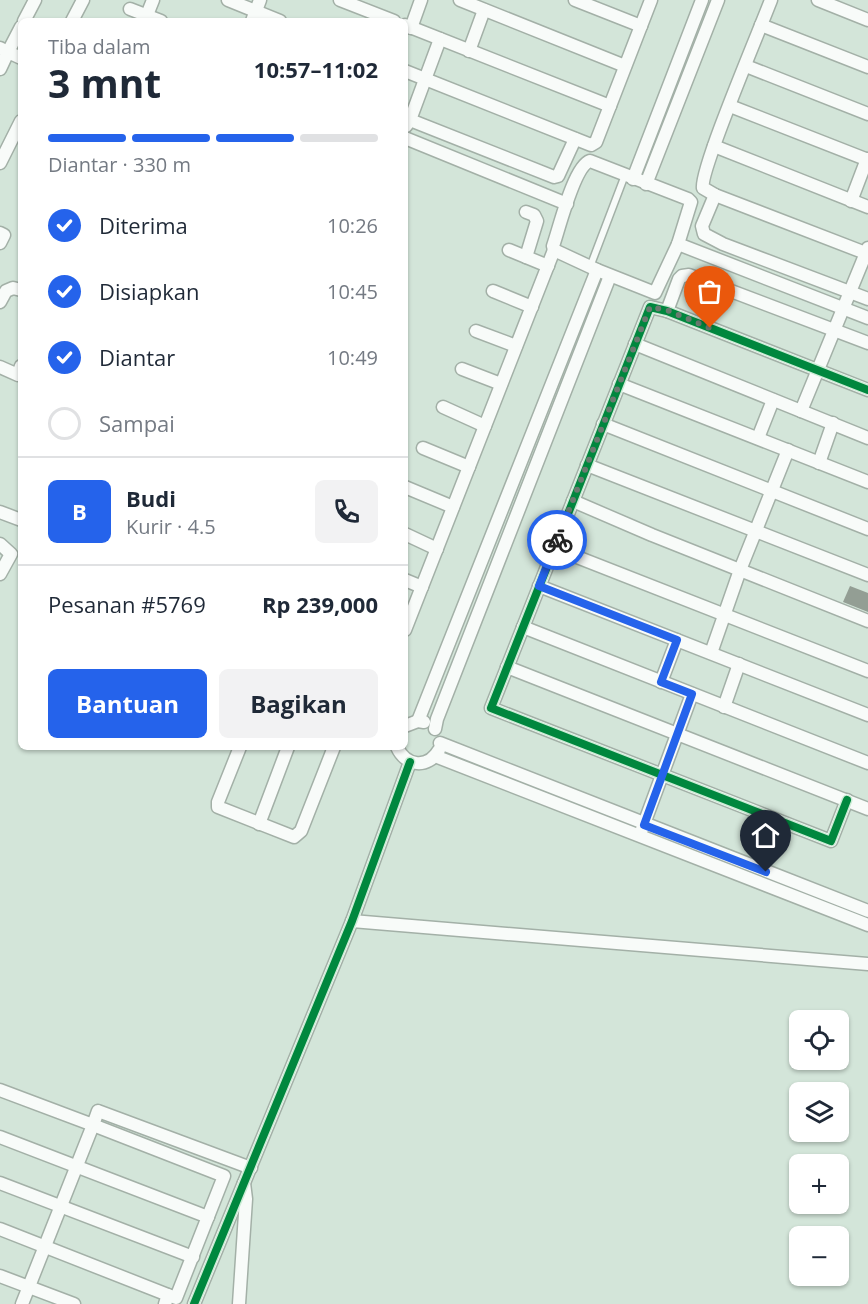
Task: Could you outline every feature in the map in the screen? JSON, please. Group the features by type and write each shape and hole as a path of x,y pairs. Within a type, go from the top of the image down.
{"street":[{"path":"26,18 35,0"},
{"path":"74,18 83,0"},
{"path":"147,15 153,0"},
{"path":"228,0 273,18"},
{"path":"340,0 386,18"},
{"path":"421,0 408,27 610,106"},
{"path":"460,0 625,66"},
{"path":"574,0 641,26"},
{"path":"408,72 590,145 595,143 651,0"},
{"path":"629,177 702,0"},
{"path":"646,184 718,0"},
{"path":"771,0 702,181 704,190 715,195 867,252 801,411"},
{"path":"818,0 868,20"},
{"path":"130,9 154,18"},
{"path":"469,51 484,10"},
{"path":"762,25 868,67"},
{"path":"0,69 4,50 18,31"},
{"path":"408,120 440,39"},
{"path":"4,50 18,57"},
{"path":"746,66 868,114"},
{"path":"730,106 868,159 851,201"},
{"path":"408,122 554,177 563,170 575,139"},
{"path":"0,163 18,127"},
{"path":"408,139 567,204"},
{"path":"714,146 868,207"},
{"path":"408,621 548,266 577,174 586,161 595,162 691,202 678,244 655,293 593,269 554,250"},
{"path":"715,195 702,226 704,234 723,244 868,299"},
{"path":"526,212 534,215 537,221 526,257"},
{"path":"0,233 4,235 0,243"},
{"path":"678,244 868,318"},
{"path":"509,250 548,266"},
{"path":"399,750 410,762 419,764 428,762 435,756 440,743 435,729 428,723 409,723 593,269"},
{"path":"667,310 679,279 689,274 868,343"},
{"path":"435,729 610,276"},
{"path":"0,302 6,291 13,288 18,289"},
{"path":"493,291 532,307"},
{"path":"847,800 831,841 491,708 650,307 667,310 868,390"},
{"path":"476,331 516,346"},
{"path":"635,345 868,438"},
{"path":"0,367 18,375"},
{"path":"462,369 501,384"},
{"path":"619,384 868,482"},
{"path":"758,438 773,400"},
{"path":"443,407 485,426"},
{"path":"819,463 833,423"},
{"path":"603,424 868,529"},
{"path":"423,448 469,467"},
{"path":"711,653 740,570 788,450"},
{"path":"587,465 868,575"},
{"path":"408,488 453,507"},
{"path":"573,501 868,621"},
{"path":"0,512 18,519"},
{"path":"408,535 437,549"},
{"path":"0,544 11,554 0,574"},
{"path":"554,548 868,671"},
{"path":"408,581 422,587"},
{"path":"539,586 868,715"},
{"path":"523,627 868,763"},
{"path":"661,682 677,640"},
{"path":"724,707 739,664"},
{"path":"507,667 868,809"},
{"path":"642,830 692,694"},
{"path":"440,743 868,925"},
{"path":"239,750 218,805 222,810 294,837 299,835 333,750"},
{"path":"259,824 287,750"},
{"path":"435,756 868,911"},
{"path":"194,1304 352,921 410,762"},
{"path":"352,921 868,964"},
{"path":"0,1090 224,1176 177,1298 167,1300 45,1246 0,1229"},
{"path":"22,1304 98,1111 250,1168"},
{"path":"0,1137 208,1217"},
{"path":"239,1304 246,1198 243,1182"},
{"path":"0,1183 193,1257"},
{"path":"0,1276 74,1304"}],"lane":[{"path":"593,269 629,177"}],"building":[{"path":"850,586 868,593 868,612 843,602"}],"cycle path":[{"path":"847,800 831,841 491,708 650,307 667,311 868,390"},
{"path":"194,1304 352,921 410,762"}],"way so far":[{"path":"557,540 650,307 667,310 710,328"}],"route":[{"path":"557,540 539,586 677,640 661,682 692,694 644,825 766,872"}]}
